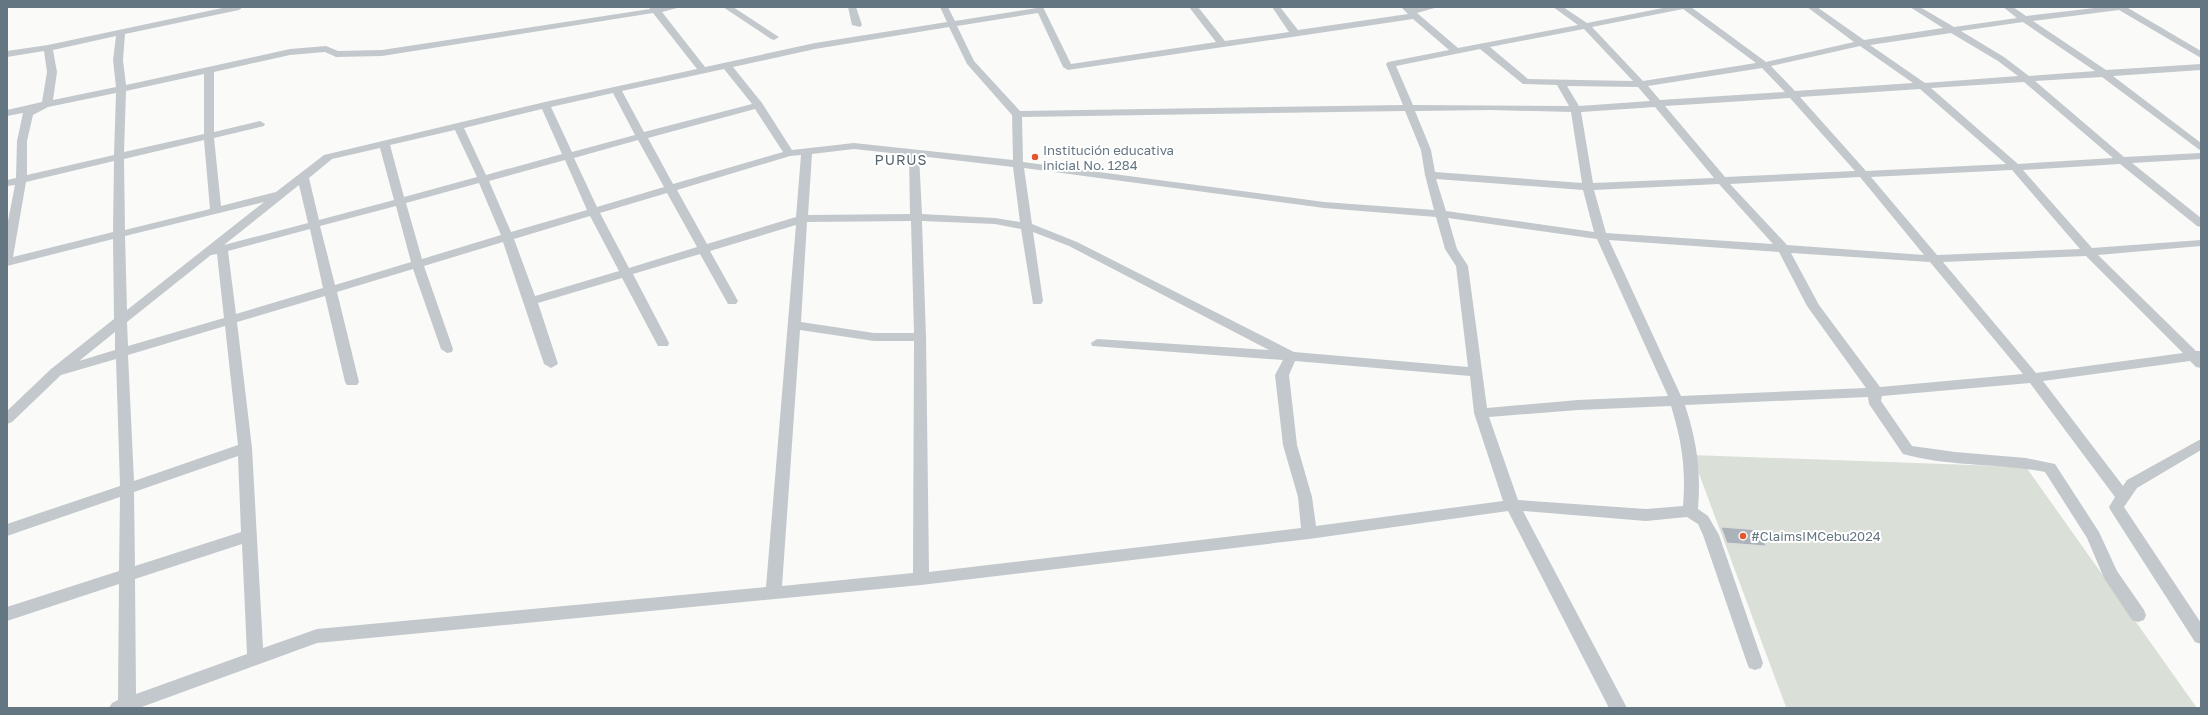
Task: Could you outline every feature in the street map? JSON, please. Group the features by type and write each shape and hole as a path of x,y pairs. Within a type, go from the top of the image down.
{"street":[{"path":"7,54 48,48 239,7"},
{"path":"7,113 121,88 209,71 290,52 326,49 336,54 355,55 382,53 654,9 677,7"},
{"path":"727,7 774,37"},
{"path":"852,7 857,25"},
{"path":"944,7 970,62 1017,114 1018,164 1037,301"},
{"path":"1192,7 1222,44"},
{"path":"1276,7 1295,33"},
{"path":"7,419 56,372 328,157 545,105 815,46 1040,8 1068,67 1295,33 1434,7"},
{"path":"1557,7 1586,26 1641,84 1722,181 1783,248 1813,306 1876,392 1874,401 1908,450 1955,457 2026,463 2050,468 2094,536 2110,574 2138,615"},
{"path":"1618,708 1512,505 1481,413 1462,266 1451,249 1430,175 1426,150 1391,64 1682,7"},
{"path":"1686,7 1764,65 1792,94 1863,174 2033,378 2122,497"},
{"path":"1811,7 1924,86 2014,167 2089,252 2198,358"},
{"path":"1914,7 2001,59 2027,79 2120,159 2201,224"},
{"path":"2007,7 2105,74 2201,148"},
{"path":"1482,46 1526,82 1641,84 1764,65 1862,43 1952,29 2122,7 2201,55"},
{"path":"654,9 703,71"},
{"path":"1410,11 1456,51"},
{"path":"121,32 118,60 121,88 119,116 119,234 127,488 127,575 123,706 317,636 921,579 1309,533 1512,505 1646,515 1690,511 1703,520 1711,535 1755,663"},
{"path":"47,104 52,72 48,48"},
{"path":"727,66 758,105 789,153"},
{"path":"1017,114 1410,108 1575,109 2201,67"},
{"path":"209,71 209,136 216,210"},
{"path":"1561,83 1575,109 1588,187 1601,236 1677,401 1687,437 1693,474 1694,494 1690,511"},
{"path":"616,90 643,136 732,301"},
{"path":"7,258 21,179 22,141 28,113 47,104"},
{"path":"545,105 593,211 663,343"},
{"path":"208,252 222,250 758,105"},
{"path":"7,182 260,124"},
{"path":"458,126 484,179 507,237 532,301 551,364"},
{"path":"384,143 417,263 447,349"},
{"path":"56,372 789,153 854,146 1018,164 1324,204 1395,212 1441,214 1601,236 1933,258 2089,252 2201,244"},
{"path":"774,592 807,151"},
{"path":"914,152 920,336 921,579"},
{"path":"1430,175 1588,187 2014,167 2120,159 2201,156"},
{"path":"303,177 329,291 352,382"},
{"path":"7,262 283,194"},
{"path":"532,301 802,219 917,217 995,221 1027,226 1094,254 1291,356"},
{"path":"222,250 229,321 245,448 256,658"},
{"path":"795,325 867,335 908,338 920,336"},
{"path":"1097,343 1291,356 1476,372"},
{"path":"1291,356 1282,375 1290,446 1305,497 1309,533"},
{"path":"1481,413 1578,405 1876,392 2033,378 2198,358"},
{"path":"7,530 245,448"},
{"path":"2199,448 2132,484 2116,507 2201,637"},
{"path":"7,614 250,535"}],"shaded area":[{"path":"1692,455 2026,467 2197,708 1786,707"}],"building":[{"name":"#ClaimsIMCebu2024","path":"1721,527 1759,530 1766,546 1727,543"}],"place":[{"name":"Institución educativa inicial No. 1284","path":"1035,157"},
{"name":"#ClaimsIMCebu2024","path":"1743,536"}],"district":[{"name":"PURUS","path":"901,160"}]}
